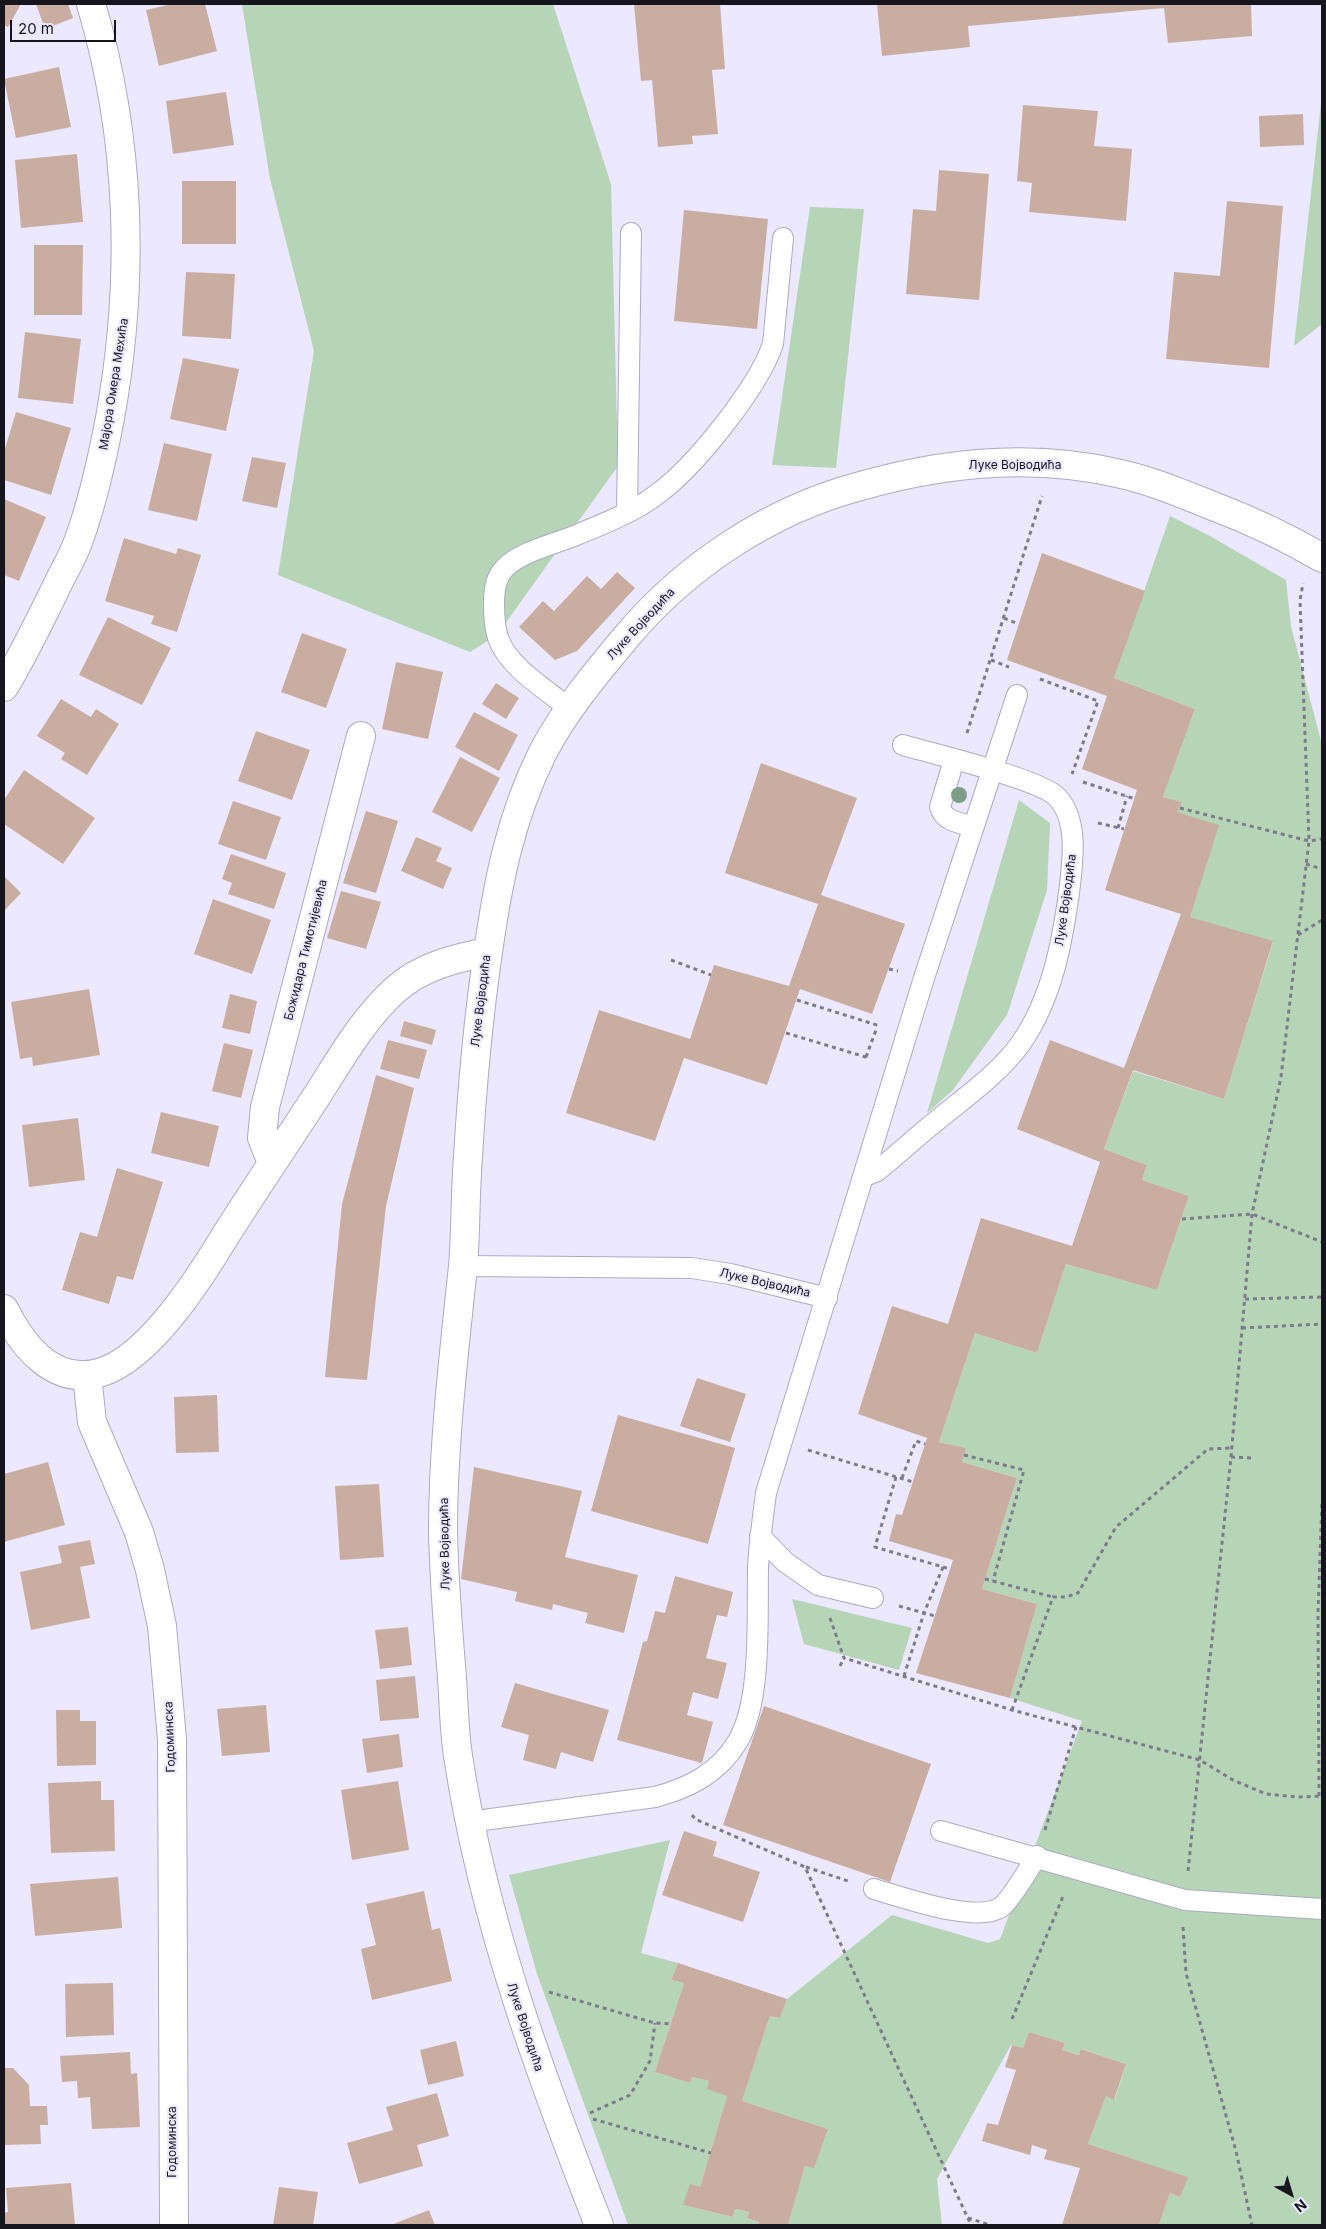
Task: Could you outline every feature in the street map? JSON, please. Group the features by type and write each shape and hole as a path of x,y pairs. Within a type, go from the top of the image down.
{"street":[{"name":"Мајора Омера Мехића","path":"4,687 77,543 103,458 117,378 126,302 127,249 122,173 114,104 101,38 90,4"},
{"name":"Луке Војводића","path":"599,2225 526,2031 478,1868 457,1754 443,1530 455,1331 462,1266 476,1032 501,867 524,795 542,754 570,709 638,624 669,592 701,566 771,521 835,493 941,467 989,463 1050,464 1121,474 1152,483 1228,512 1322,558"},
{"name":"Божидара Тимотијевића","path":"272,1163 262,1138 265,1107 361,736"},
{"path":"4,1309 22,1341 34,1355 52,1368 69,1375 87,1375 103,1372 118,1363 142,1345 162,1326 201,1276 272,1163 367,1021 396,989 418,974 454,958 488,952"},
{"name":"Годоминска","path":"87,1375 92,1422 139,1532 150,1570 162,1626 172,1739 173,2212"},
{"path":"173,2212 187,2225"}],"lane":[{"path":"627,511 631,233"},
{"path":"570,709 520,668 500,642 494,610 496,584 503,570 515,560 627,511 656,495 677,477 746,395 763,368 773,344 783,238"},
{"name":"Луке Војводића","path":"469,1822 655,1797 682,1790 707,1775 722,1762 738,1741 746,1719 758,1646 760,1536 766,1493 898,1064 1017,695"},
{"name":"Луке Војводића","path":"865,1176 872,1175 889,1161 1007,1059 1031,1026 1053,974 1066,919 1072,874 1072,834 1068,816 1063,805 1051,792 992,771 904,745"},
{"path":"956,761 940,806 942,812 950,820 974,826"},
{"name":"Луке Војводића","path":"462,1266 692,1268 730,1274 827,1298"},
{"path":"760,1536 784,1562 818,1585 873,1598"},
{"path":"941,1831 1037,1856 1185,1900 1322,1909"},
{"path":"874,1889 967,1913 982,1912 1001,1907 1037,1856"}],"path":[{"path":"956,761 1030,540 1050,464"},
{"path":"1252,2225 1236,2151 1186,1973 1183,1911 1232,1448 1252,1214 1281,1077 1309,841 1300,601"},
{"path":"1004,618 1018,624"},
{"path":"991,660 1017,670"},
{"path":"1035,677 1098,701 1071,778"},
{"path":"1086,736 1092,738"},
{"path":"1118,828 1127,796"},
{"path":"1180,808 1309,841 1322,839"},
{"path":"1306,864 1322,870"},
{"path":"1298,935 1322,920"},
{"path":"672,960 711,975"},
{"path":"797,1000 908,1033"},
{"path":"786,1033 866,1058 898,1064"},
{"path":"1182,1219 1252,1214 1322,1242"},
{"path":"1245,1299 1322,1297"},
{"path":"1242,1328 1322,1324"},
{"path":"782,1442 913,1482"},
{"path":"902,1478 916,1442 925,1444"},
{"path":"985,1579 1053,1596 1066,1597 1078,1593 1116,1527 1208,1449 1232,1448"},
{"path":"964,1455 1024,1470 993,1581"},
{"path":"1231,1457 1252,1458"},
{"path":"896,1477 875,1547 950,1569"},
{"path":"844,1658 1012,1710 1200,1760 1233,1780 1266,1794 1298,1797 1321,1796 1318,1613 1322,1500"},
{"path":"904,1676 924,1613 943,1567"},
{"path":"818,1585 844,1658 840,1666"},
{"path":"1012,1710 1053,1596"},
{"path":"873,1598 935,1616"},
{"path":"1037,1856 1076,1727"},
{"path":"682,1790 684,1806 695,1819 805,1867 874,1889"},
{"path":"805,1867 971,2225"},
{"path":"1012,2019 1074,1868"},
{"path":"545,1991 655,2023 671,2024"},
{"path":"582,2116 630,2095 650,2061 655,2023"},
{"path":"592,2119 711,2152"},
{"path":"968,2218 990,2225"}],"green space":[{"path":"242,4 553,4 611,184 618,466 497,635 470,652 278,575 314,351 270,179"},
{"path":"1321,103 1322,324 1294,346"},
{"path":"810,207 864,209 836,468 772,465"},
{"path":"1170,516 1210,536 1286,580 1291,626 1322,745 1322,2225 1159,2225 1170,2193 1180,2197 1187,2177 1088,2144 1106,2096 1115,2099 1126,2064 1082,2049 1079,2055 1062,2050 1065,2043 1029,2032 1023,2048 1011,2045 937,2179 942,2225 788,2225 805,2166 814,2167 828,2129 742,2101 770,2016 780,2018 787,1999 892,1915 988,1943 1000,1939 1082,1721 1010,1698 1037,1604 982,1589 1017,1478 962,1462 966,1448 939,1442 975,1333 1037,1353 1066,1264 1157,1290 1189,1196 1142,1180 1147,1165 1104,1149 1133,1071 1224,1099 1273,942 1190,917 1177,812 1181,802 1163,797 1195,709 1114,678"},
{"path":"1019,800 1050,823 1047,890 1007,1015 953,1090 927,1113"},
{"path":"792,1599 912,1628 899,1670 804,1644"},
{"path":"670,1840 641,1953 678,1963 671,1980 684,1983 655,2072 690,2083 692,2077 709,2081 727,2096 700,2187 683,2205 733,2217 735,2209 749,2212 747,2218 759,2222 758,2225 628,2225 537,1974 509,1875"}],"building":[{"path":"4,4 21,4 8,27 4,25"},
{"path":"36,4 68,4 73,18 45,29"},
{"path":"172,4 205,4 217,51 159,66 146,10"},
{"path":"634,4 720,4 725,69 712,70 718,134 692,136 693,144 658,147 652,80 641,81"},
{"path":"877,4 1251,4 1252,36 1168,43 1164,8 968,26 970,47 882,56"},
{"path":"59,67 71,127 16,138 4,79"},
{"path":"226,92 234,145 173,154 166,101"},
{"path":"1023,105 1098,111 1094,146 1132,149 1126,221 1029,212 1032,183 1017,181"},
{"path":"1303,114 1304,145 1260,147 1259,116"},
{"path":"77,154 83,222 21,228 15,160"},
{"path":"939,170 989,174 979,300 906,294 913,209 936,211"},
{"path":"182,181 236,181 236,244 182,244"},
{"path":"1227,201 1283,206 1269,368 1166,359 1174,272 1220,276"},
{"path":"684,210 768,219 757,329 674,321"},
{"path":"34,245 83,245 82,315 34,315"},
{"path":"186,272 235,274 231,339 182,336"},
{"path":"25,332 81,339 73,404 18,398"},
{"path":"183,358 239,369 226,431 170,419"},
{"path":"16,412 71,428 51,495 4,480 4,452"},
{"path":"164,443 212,454 197,521 148,510"},
{"path":"252,457 286,463 277,508 242,501"},
{"path":"4,499 46,517 19,581 4,575"},
{"path":"124,538 176,554 178,548 201,555 177,632 151,624 154,616 105,601"},
{"path":"1042,553 1145,591 1114,678 1195,709 1163,797 1182,802 1177,812 1219,825 1190,917 1273,941 1224,1099 1133,1070 1104,1149 1147,1165 1142,1180 1189,1196 1157,1290 1066,1264 1037,1353 975,1333 939,1442 966,1448 962,1462 1017,1478 982,1589 1037,1604 1010,1698 916,1673 953,1560 889,1541 896,1514 902,1515 927,1438 858,1414 892,1306 948,1324 981,1218 1072,1246 1100,1162 1017,1129 1050,1040 1124,1068 1181,914 1105,890 1137,790 1082,769 1107,696 1007,660"},
{"path":"617,572 635,588 577,651 555,660 519,627 543,601 554,611 587,576 601,589"},
{"path":"108,617 171,648 142,705 79,675"},
{"path":"302,633 347,649 326,708 281,692"},
{"path":"396,662 443,672 428,739 382,729"},
{"path":"496,683 519,698 506,719 482,704"},
{"path":"61,699 91,717 96,709 119,724 87,775 61,759 65,753 37,736"},
{"path":"474,712 518,735 499,771 455,747"},
{"path":"256,731 310,750 292,800 238,781"},
{"path":"460,757 500,778 472,832 432,812"},
{"path":"761,763 857,798 821,895 905,924 872,1014 800,989 767,1085 684,1058 655,1141 566,1113 599,1010 690,1039 714,965 789,986 818,904 725,873"},
{"path":"24,770 95,818 63,864 4,824 4,800"},
{"path":"233,801 281,817 266,860 218,844"},
{"path":"366,811 398,821 376,893 343,883"},
{"path":"416,837 442,848 436,861 452,868 443,889 401,871"},
{"path":"231,854 286,873 274,909 228,894 232,883 222,879"},
{"path":"4,876 21,893 4,911"},
{"path":"341,891 381,902 366,949 327,938"},
{"path":"213,899 271,920 252,974 194,954"},
{"path":"89,989 100,1055 33,1066 32,1057 20,1059 11,1002"},
{"path":"230,994 257,1001 250,1034 222,1028"},
{"path":"404,1021 436,1030 432,1045 400,1036"},
{"path":"388,1040 427,1050 419,1079 380,1069"},
{"path":"224,1043 253,1050 241,1098 212,1091"},
{"path":"376,1075 414,1088 386,1206 367,1380 325,1377 342,1204"},
{"path":"161,1112 219,1126 209,1167 151,1153"},
{"path":"78,1118 85,1180 29,1187 22,1125"},
{"path":"117,1168 163,1182 133,1280 117,1276 109,1304 62,1290 80,1232 97,1237"},
{"path":"697,1378 746,1394 730,1442 680,1426"},
{"path":"217,1395 219,1452 176,1453 174,1397"},
{"path":"618,1415 735,1448 708,1544 591,1511"},
{"path":"48,1462 65,1525 4,1542 4,1474"},
{"path":"474,1467 582,1491 565,1557 638,1575 624,1633 585,1623 588,1613 553,1604 552,1610 515,1601 517,1592 461,1579"},
{"path":"379,1484 384,1557 340,1560 335,1486"},
{"path":"90,1540 95,1564 80,1567 90,1618 31,1630 20,1572 62,1563 58,1546"},
{"path":"675,1576 733,1592 727,1617 717,1615 706,1658 727,1663 718,1699 693,1692 687,1715 713,1722 702,1763 617,1740 643,1642 647,1641 655,1611 665,1613"},
{"path":"408,1627 412,1665 380,1669 375,1630"},
{"path":"415,1676 419,1718 380,1721 376,1680"},
{"path":"515,1683 609,1710 593,1762 561,1752 556,1769 523,1760 529,1735 501,1727"},
{"path":"266,1705 270,1752 222,1756 217,1709"},
{"path":"764,1706 931,1764 890,1882 723,1825"},
{"path":"56,1710 80,1710 80,1721 96,1721 96,1765 57,1766"},
{"path":"399,1734 403,1767 367,1773 362,1739"},
{"path":"101,1781 101,1800 114,1800 115,1851 51,1853 48,1783"},
{"path":"398,1781 409,1850 352,1860 341,1790"},
{"path":"684,1831 717,1842 713,1856 760,1872 743,1922 662,1895"},
{"path":"118,1877 122,1928 35,1936 30,1884"},
{"path":"424,1891 432,1930 440,1928 452,1981 372,2000 361,1949 376,1945 366,1904"},
{"path":"678,1963 787,1999 780,2018 770,2016 742,2101 828,2129 814,2168 805,2166 788,2225 758,2225 759,2222 747,2218 749,2212 735,2209 733,2217 683,2205 690,2184 700,2187 727,2096 707,2089 709,2081 692,2077 690,2083 655,2072 684,1983 671,1980"},
{"path":"113,1983 114,2035 66,2037 65,1984"},
{"path":"1029,2032 1065,2043 1062,2050 1079,2055 1081,2049 1126,2064 1114,2100 1106,2096 1088,2144 1188,2177 1180,2197 1170,2193 1159,2225 1062,2225 1080,2168 1044,2159 1047,2150 1032,2145 1030,2155 982,2141 987,2123 998,2125 1016,2070 1005,2067 1012,2045 1023,2048"},
{"path":"456,2041 464,2076 428,2085 420,2050"},
{"path":"130,2052 131,2074 137,2073 140,2127 92,2129 90,2097 78,2098 77,2081 62,2082 60,2056"},
{"path":"4,2068 13,2068 29,2085 30,2106 47,2106 48,2125 40,2125 41,2144 4,2145"},
{"path":"437,2093 449,2136 417,2145 423,2166 359,2184 347,2143 393,2130 386,2107"},
{"path":"71,2183 75,2225 4,2225 4,2213 8,2212 6,2188"},
{"path":"279,2187 318,2192 313,2225 273,2225"},
{"path":"429,2210 435,2225 391,2225"}]}
